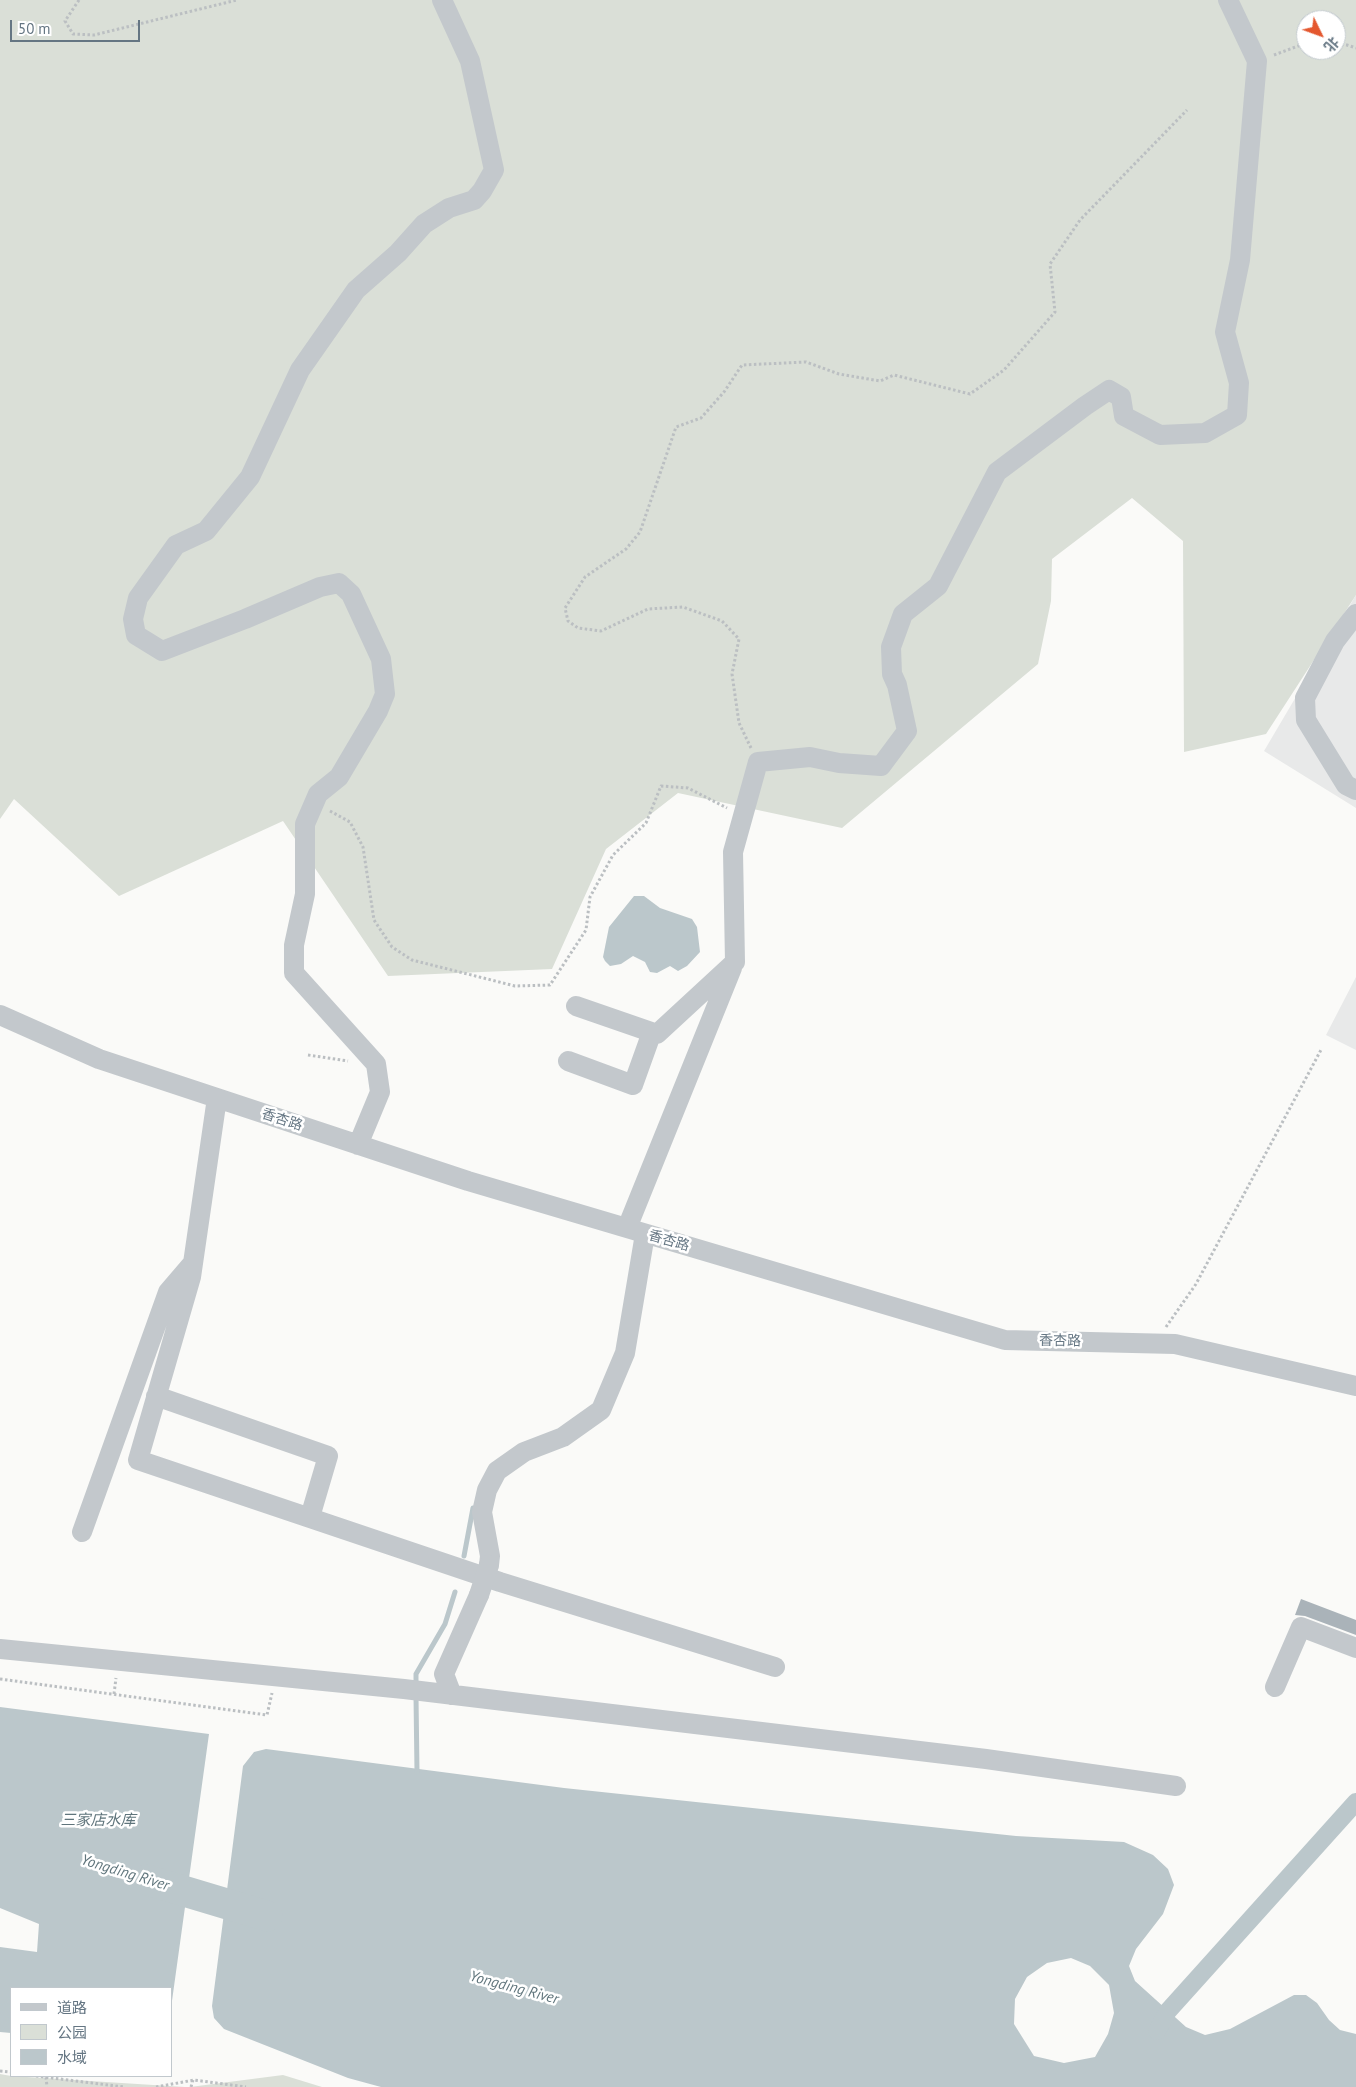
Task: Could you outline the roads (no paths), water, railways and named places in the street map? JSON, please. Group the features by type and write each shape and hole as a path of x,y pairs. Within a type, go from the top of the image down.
{"street":[{"path":"358,1145 380,1092 376,1064 294,973 294,945 305,894 305,824 318,794 339,777 378,711 385,694 381,658 351,594 339,583 320,587 245,619 162,651 136,635 133,619 138,598 176,546 206,531 250,477 300,370 356,290 398,253 424,224 449,208 474,200 482,191 494,170 470,61 442,0"},
{"path":"452,1695 444,1674 479,1595 489,1565 490,1556 482,1512 487,1490 497,1471 524,1452 563,1437 601,1410 625,1352 636,1231 735,962 733,852 758,762 810,757 839,763 880,766 907,731 897,685 892,674 891,647 903,614 938,586 997,472 1084,406 1109,390 1121,397 1124,416 1160,435 1205,433 1237,415 1239,383 1225,332 1240,260 1256,61 1228,0"},
{"path":"1356,614 1335,641 1304,698 1306,720 1346,785 1356,790"},
{"path":"576,1006 657,1034 735,962"},
{"name":"香杏路","path":"0,1015 99,1059 468,1182 1004,1340 1175,1344 1356,1386"},
{"path":"568,1061 633,1085 652,1032"},
{"path":"218,1098 191,1277 138,1460 500,1582 775,1667"},
{"path":"82,1532 168,1292 193,1263"},
{"path":"156,1396 328,1456 310,1517"},
{"path":"1275,1687 1300,1627 1356,1648"},
{"path":"0,1649 404,1689 986,1759 1176,1786"}],"water":[{"path":"634,896 644,896 660,908 692,919 697,927 700,952 687,966 678,971 670,966 657,973 650,972 645,962 633,956 621,964 610,966 605,961 603,957 609,927"},
{"name":"三家店水库","path":"0,1707 209,1734 172,2001 172,1987 10,1987 10,2033 0,2032 0,1947 37,1952 39,1924 0,1908"},
{"path":"266,1749 564,1788 1016,1836 1124,1842 1153,1855 1168,1869 1174,1885 1163,1914 1136,1949 1129,1966 1135,1981 1186,2027 1205,2035 1230,2029 1294,1995 1306,1995 1317,2003 1329,2020 1340,2030 1356,2034 1356,2087 381,2087 348,2078 224,2029 214,2018 212,2006 243,1766 254,1752","holes":["1071,1958 1090,1966 1109,1985 1114,2013 1108,2034 1095,2057 1064,2063 1034,2056 1014,2024 1015,1999 1027,1977 1047,1963"]}],"waterway":[{"path":"464,1556 473,1508"},
{"path":"416,1687 416,1674 445,1624 455,1592"},
{"path":"416,1696 417,1772"},
{"path":"1157,2031 1168,2011 1356,1802"},
{"name":"Yongding River","path":"147,1880 267,1916"}]}
